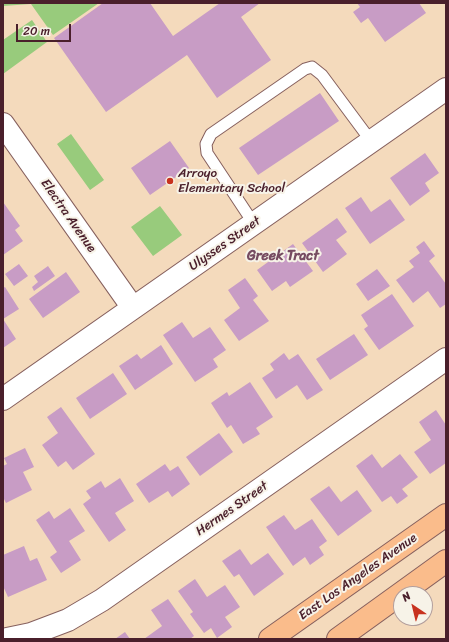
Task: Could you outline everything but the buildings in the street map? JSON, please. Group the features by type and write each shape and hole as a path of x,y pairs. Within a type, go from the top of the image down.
{"main road":[{"name":"East Los Angeles Avenue","path":"270,639 446,516"},
{"path":"338,639 446,560"}],"street":[{"name":"Ulysses Street","path":"3,399 446,89"},
{"name":"Electra Avenue","path":"3,124 133,308"},
{"name":"Hermes Street","path":"7,639 31,634 68,620 102,600 446,359"}],"lane":[{"path":"254,224 207,153 206,144 211,134 305,69 312,67 322,75 371,141"}],"green space":[{"path":"3,3 99,3 53,35 31,4 3,6"},
{"path":"32,20 47,42 3,74 3,40"},
{"path":"71,134 104,180 90,190 57,144"},
{"path":"160,206 182,235 153,256 131,227"}],"place":[{"name":"Arroyo Elementary School","path":"170,181"}],"district":[{"name":"Greek Tract","path":"283,256"}]}
